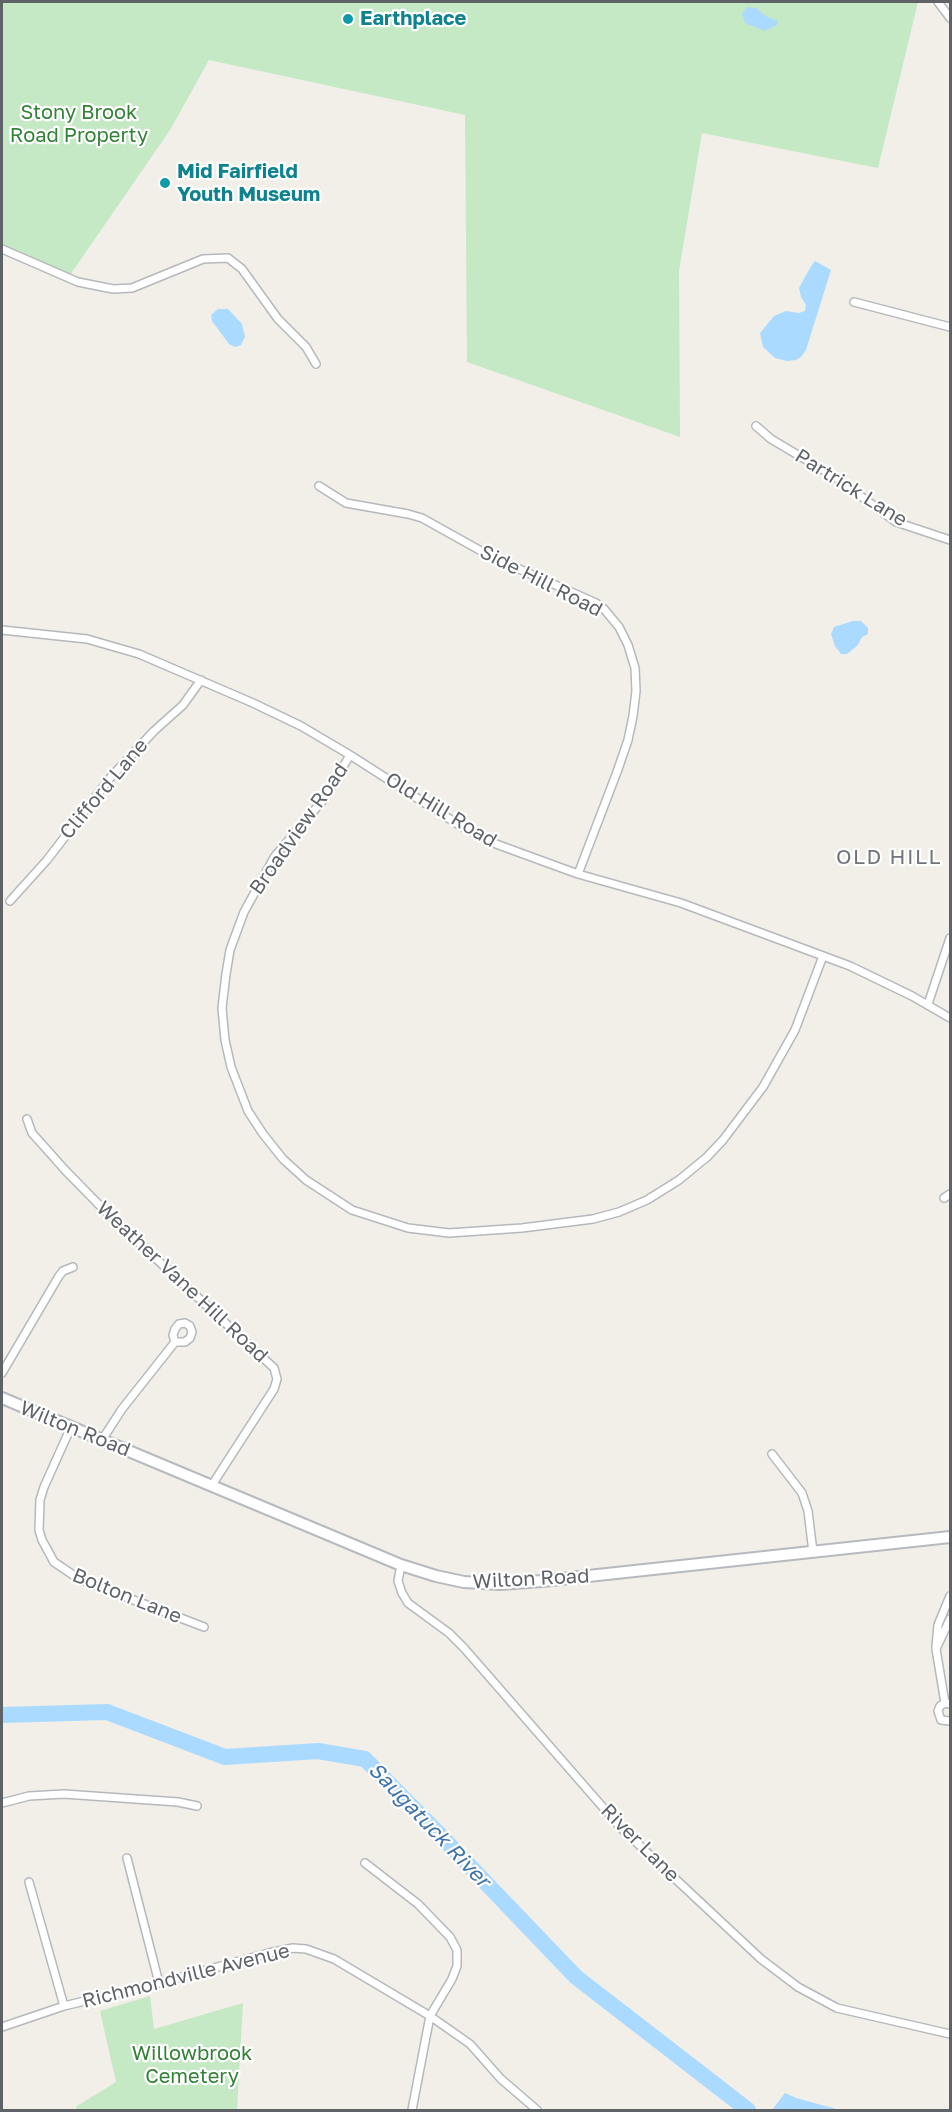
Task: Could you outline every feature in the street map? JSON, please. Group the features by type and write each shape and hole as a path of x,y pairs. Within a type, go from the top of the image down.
{"main road":[{"name":"Wilton Road","path":"2,1398 401,1565 451,1580 500,1584 951,1537"}],"street":[{"path":"938,2 951,18"},
{"path":"2,249 78,282 113,290 132,288 196,261 228,258 240,267 278,319 306,348 316,364"},
{"path":"854,302 951,327"},
{"name":"Partrick Lane","path":"756,426 771,439 835,477 896,522 951,540"},
{"name":"Side Hill Road","path":"319,486 346,502 419,517 490,556 596,603 619,627 628,645 636,674 633,716 617,772 578,874"},
{"name":"Old Hill Road","path":"2,630 100,642 139,654 290,720 350,755 472,833 496,844 578,874 681,903 823,956 863,972 951,1018"},
{"name":"Clifford Lane","path":"10,901 47,860 110,778 154,731 188,700 201,680"},
{"name":"Broadview Road","path":"350,755 324,799 275,856 244,912 230,950 222,1008 225,1040 233,1075 245,1105 259,1129 273,1148 306,1180 352,1210 408,1228 449,1233 501,1230 593,1219 619,1212 647,1200 679,1180 707,1157 723,1140 763,1087 795,1030 823,956"},
{"path":"928,1004 951,939"},
{"name":"Weather Vane Hill Road","path":"27,1119 32,1133 95,1201 274,1368 277,1379 273,1389 212,1485"},
{"path":"2,1373 59,1276 63,1271 73,1267"},
{"path":"102,1440 122,1409 175,1342"},
{"name":"Bolton Lane","path":"71,1427 44,1486 39,1510 39,1530 54,1562 79,1579 204,1627"},
{"path":"772,1455 802,1492 808,1511 813,1552"},
{"name":"River Lane","path":"401,1565 398,1581 408,1603 457,1641 621,1828 761,1959 798,1987 837,2008 951,2034"},
{"path":"951,1596 938,1625 936,1649 948,1704 940,1706 938,1714 941,1720 951,1721"},
{"path":"936,1649 951,1620"},
{"path":"2,1803 29,1796 64,1794 178,1802 197,1806"},
{"path":"127,1858 159,1983"},
{"path":"365,1863 418,1904 450,1938 457,1950 458,1966 430,2016 412,2110"},
{"path":"29,1882 64,2006"},
{"name":"Richmondville Avenue","path":"2,2027 64,2006 280,1950 306,1949 334,1959 430,2016 470,2044 501,2079 537,2110"}],"green space":[{"name":"Stony Brook Road Property","path":"2,2 918,2 878,168 702,133 679,271 680,437 467,362 465,115 209,60 170,130 68,278 2,250"},
{"name":"Willowbrook Cemetery","path":"150,1996 154,2029 243,2003 237,2110 75,2110 77,2106 116,2082 100,2011"}],"water":[{"path":"747,7 756,8 765,16 778,21 777,25 765,31 745,23 742,14"},
{"path":"815,261 831,270 806,350 796,360 787,361 775,358 763,347 760,333 774,316 786,311 799,313 805,311 806,305 799,288"},
{"path":"218,309 228,309 242,324 245,337 241,345 235,347 229,344 212,321 211,315"},
{"path":"861,621 868,628 868,634 862,637 858,645 847,654 841,654 831,634 834,627"},
{"path":"785,2093 796,2098 840,2110 772,2110"}],"waterway":[{"name":"Saugatuck River","path":"2,1715 107,1712 225,1757 318,1751 365,1759 576,1977 748,2110"}],"place":[{"name":"Earthplace","path":"348,19"},
{"name":"Mid Fairfield Youth Museum","path":"165,183"}],"district":[{"name":"OLD HILL","path":"889,857"}]}
